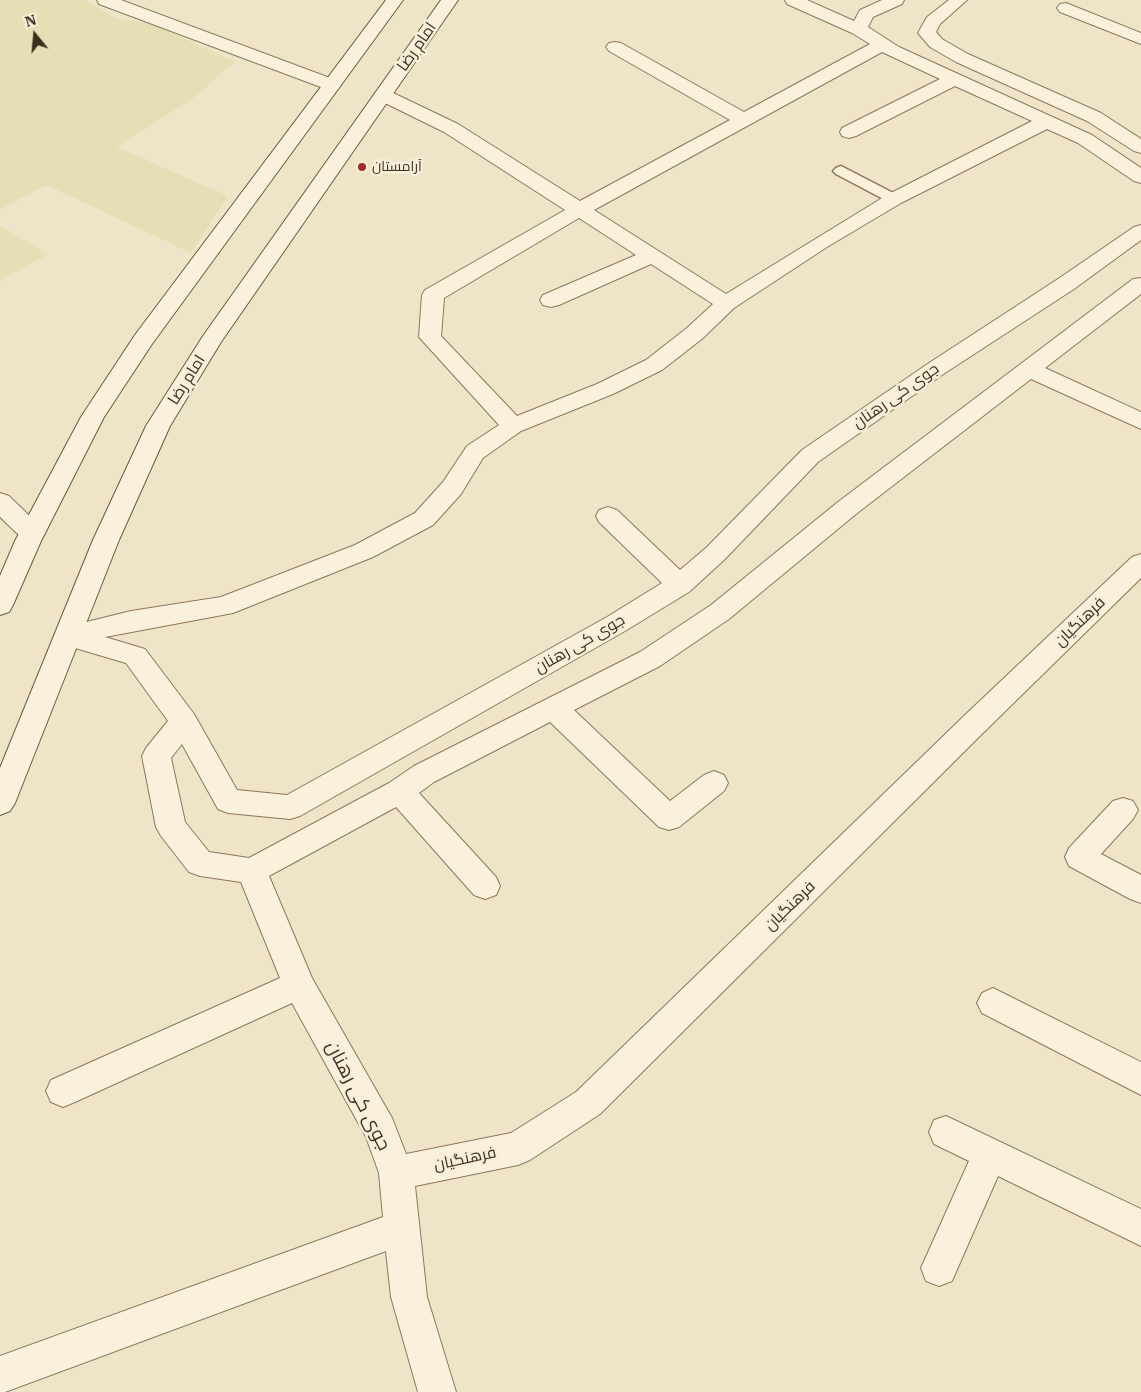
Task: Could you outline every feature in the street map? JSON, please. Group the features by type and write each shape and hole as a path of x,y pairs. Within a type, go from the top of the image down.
{"street":[{"path":"105,0 332,85"},
{"path":"0,605 32,533 93,417 143,340 395,0"},
{"name":"امام رضا","path":"0,803 106,540 158,426 217,333 450,0"},
{"path":"793,0 858,29 893,51 1085,139 1141,177"},
{"path":"858,29 866,14 896,0"},
{"path":"958,0 933,21 927,33 936,43 962,58 1094,117 1140,144"},
{"path":"1066,8 1141,39"},
{"path":"513,426 430,337 433,295 579,210 883,44"},
{"path":"615,47 744,120"},
{"path":"850,132 955,79"},
{"path":"383,95 451,128 726,303"},
{"path":"67,636 131,621 224,606 364,551 424,519 452,488 475,452 513,426 605,389 654,365 695,333 726,303 820,243 894,199 1048,121"},
{"name":"جوی کی رهنان","path":"184,722 228,801 290,806 590,639 680,585 716,553 810,456 937,368 1066,284 1141,231"},
{"path":"551,300 652,256"},
{"path":"67,636 135,656 184,722 156,756 170,827 200,863 252,871 399,791 424,774 650,659 720,612 847,508 1141,284"},
{"path":"1030,370 1141,421"},
{"path":"0,502 32,533"},
{"path":"608,516 680,585"},
{"name":"فرهنگیان","path":"396,1174 518,1148 588,1104 975,723 1141,563"},
{"path":"553,708 669,818 714,783"},
{"path":"399,791 485,886"},
{"path":"1123,810 1080,857 1141,890"},
{"name":"جوی کی رهنان","path":"252,871 299,985 380,1130 396,1174 409,1297 437,1392"},
{"path":"63,1091 299,985"},
{"path":"993,1003 1141,1079"},
{"path":"946,1132 1141,1228"},
{"path":"940,1268 990,1154"},
{"path":"0,1375 402,1228"}],"lane":[{"path":"841,171 894,199"}],"shaded area":[{"path":"0,0 85,0 116,18 155,25 235,62 192,99 117,147 228,196 191,253 47,185 0,209"},
{"path":"0,226 48,254 0,281"}],"place":[{"name":"آرامستان","path":"362,167"}]}
